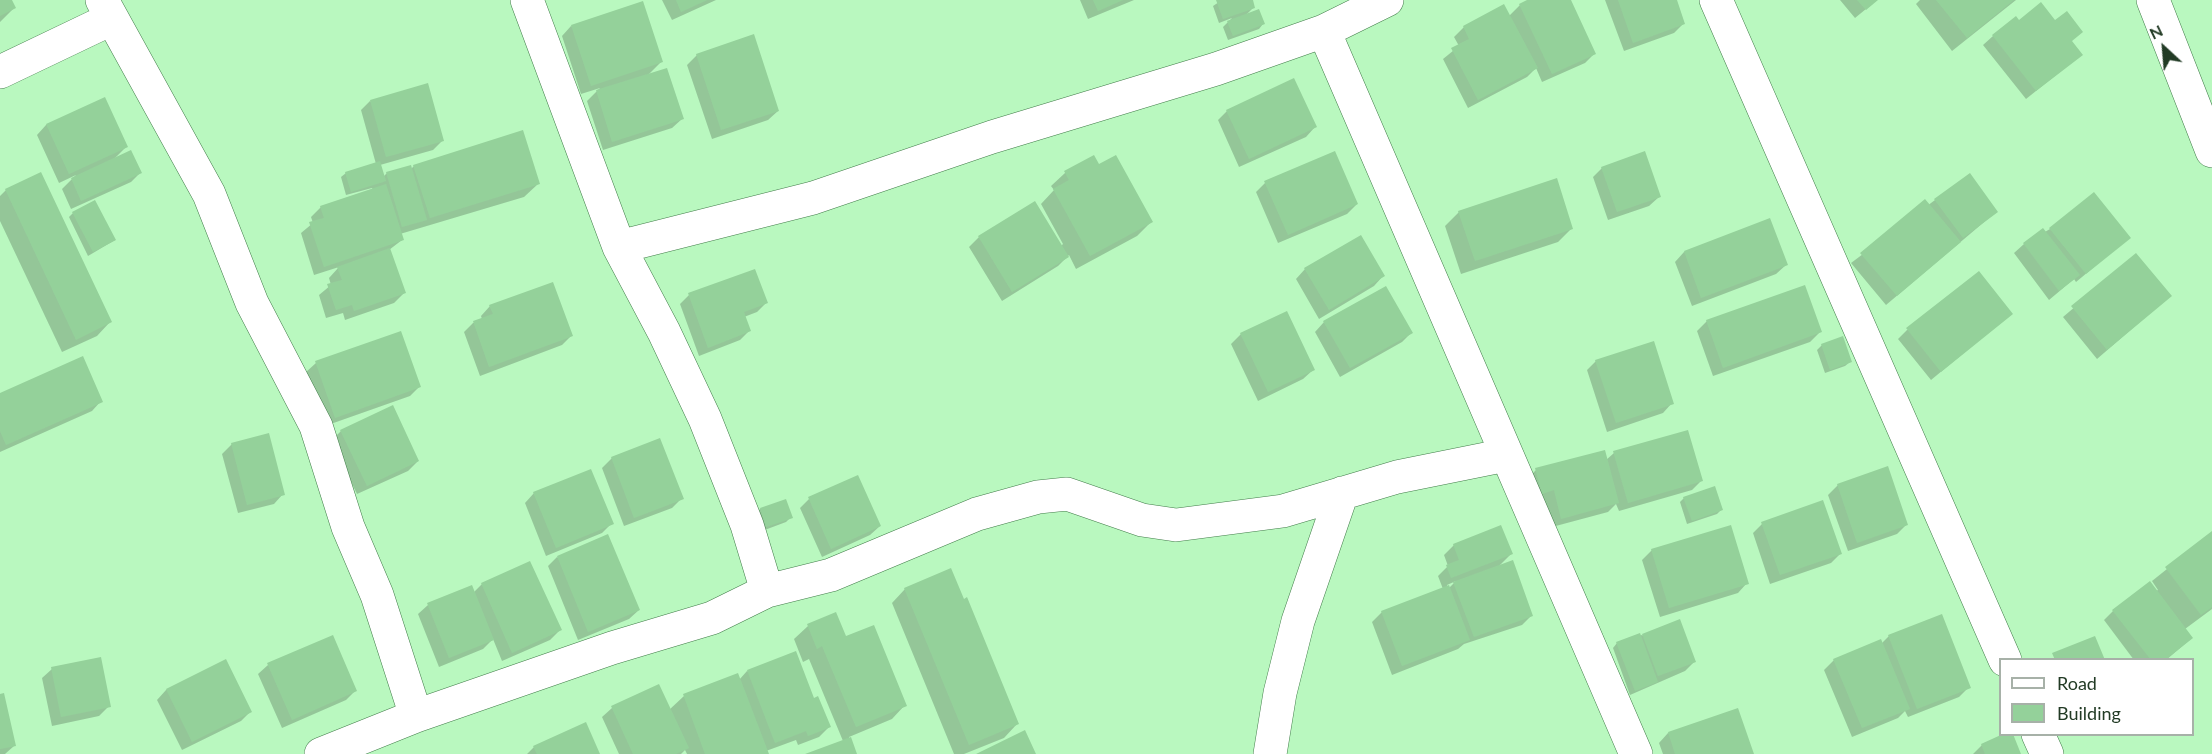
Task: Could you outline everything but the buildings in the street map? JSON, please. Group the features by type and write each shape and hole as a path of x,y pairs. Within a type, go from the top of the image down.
{"street":[{"path":"527,0 619,247 664,332 705,419 747,525 767,591"},
{"path":"619,247 813,198 992,137 1216,69 1324,31 1387,0"},
{"path":"1716,0 2004,658"},
{"path":"2153,0 2212,151"},
{"path":"0,72 107,10 209,194 252,303 316,426 348,526 377,595 416,716"},
{"path":"1324,31 1636,754"},
{"path":"321,754 416,716 612,648 712,618 767,591 831,575 977,514 1038,497 1067,494 1142,520 1176,525 1282,511 1397,477 1506,455"},
{"path":"1270,754 1280,693 1298,621 1342,493"},
{"path":"2038,736 2047,754"}]}
